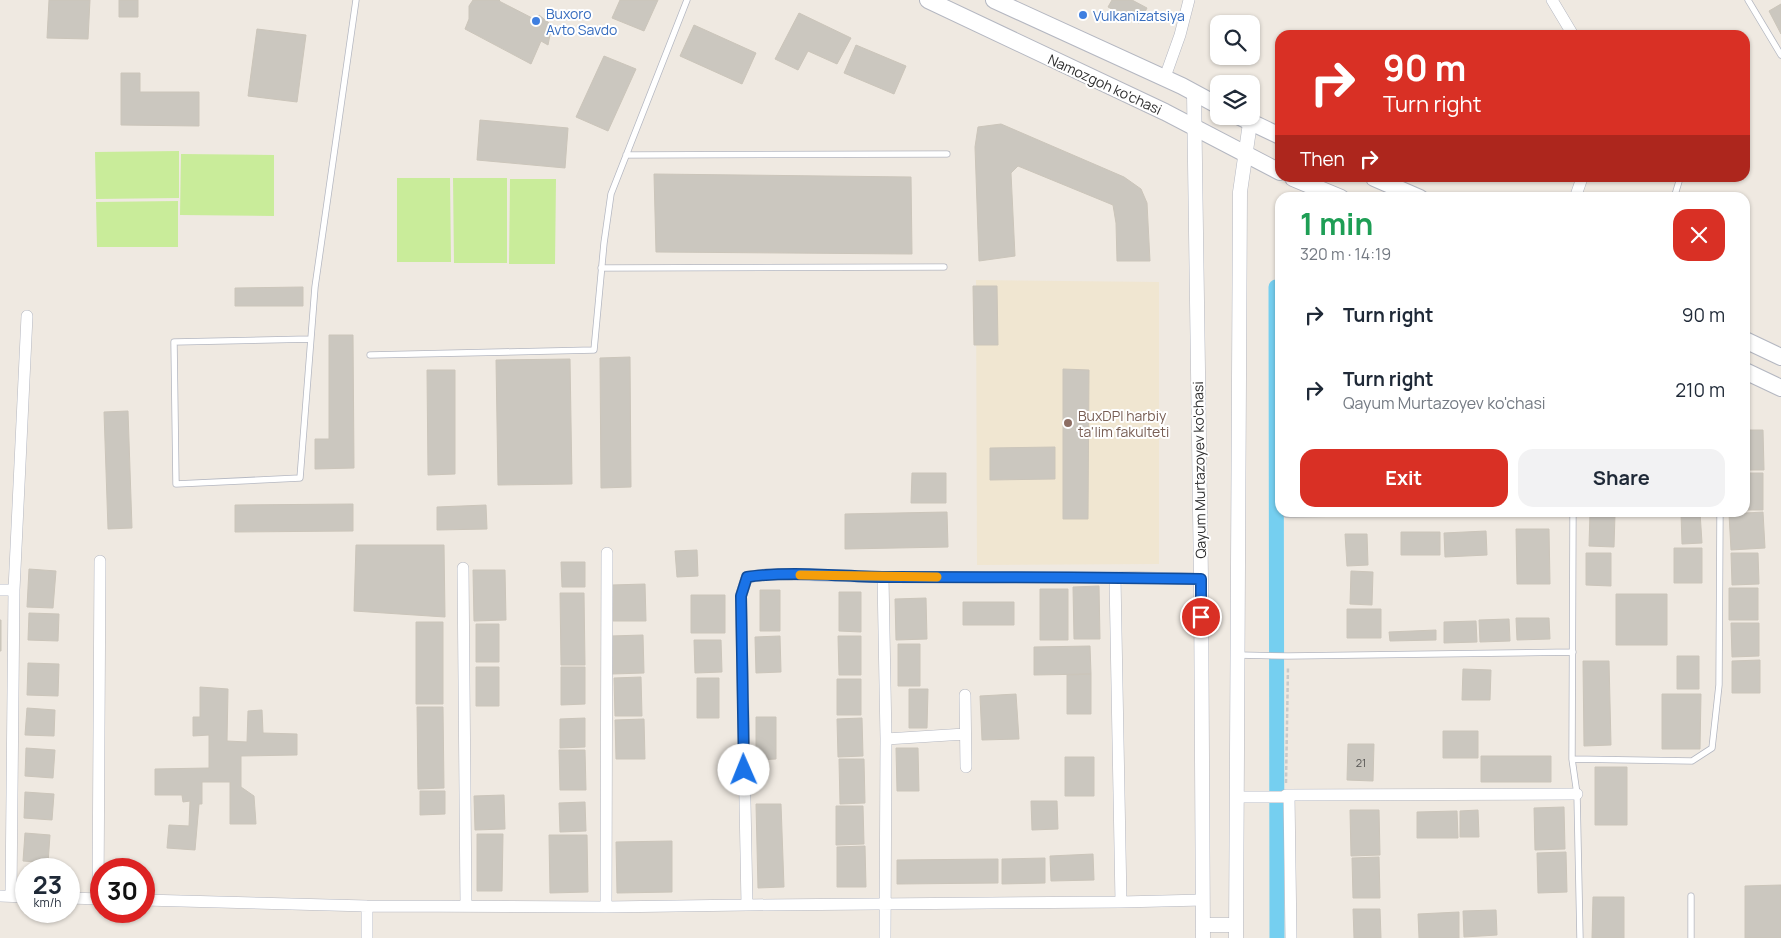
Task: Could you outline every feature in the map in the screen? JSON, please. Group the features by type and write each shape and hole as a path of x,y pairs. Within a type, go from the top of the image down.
{"main road":[{"name":"Namozgoh ko'chasi","path":"928,0 1194,127 1275,169"},
{"path":"994,0 1165,77 1210,101"},
{"path":"1255,125 1275,134"},
{"path":"1303,182 1327,192"},
{"path":"1383,182 1406,192"},
{"path":"1750,342 1781,357"},
{"path":"1750,374 1781,388"}],"street":[{"path":"1165,77 1180,35 1189,0"},
{"path":"1552,0 1570,30"},
{"name":"Qayum Murtazoyev ko'chasi","path":"1194,93 1201,579 1203,931"},
{"path":"1203,931 1236,932 1240,192 1246,154 1244,125"},
{"path":"5,896 14,590 27,316"},
{"path":"606,907 607,553"},
{"path":"99,858 100,561"},
{"path":"463,568 466,906"},
{"path":"746,905 741,596 747,577 772,574 883,577 1201,579"},
{"path":"883,577 886,739 885,938"},
{"path":"1115,577 1121,902"},
{"path":"0,590 14,590"},
{"path":"965,695 966,767"},
{"path":"886,739 965,734"},
{"path":"1236,797 1286,795 1577,794"},
{"path":"1286,795 1291,938"},
{"path":"155,900 367,906 606,907 1203,900"},
{"path":"367,906 367,938"}],"lane":[{"path":"310,339 174,342 176,484 300,478 310,339 318,266 356,0"},
{"path":"370,355 594,350 610,194 688,0"},
{"path":"1748,0 1781,55"},
{"path":"626,155 947,154"},
{"path":"602,268 944,267"},
{"path":"1573,517 1572,759 1577,794 1580,938"},
{"path":"1572,759 1692,761 1712,748 1719,685 1720,517"},
{"path":"1236,655 1573,652"},
{"path":"1691,896 1691,938"}],"path":[{"path":"1286,795 1288,656"}],"shaded area":[{"name":"BuxDPI harbiy ta'lim fakulteti","path":"976,280 1159,282 1159,564 977,565"}],"green space":[{"path":"179,151 179,198 96,199 95,152"},
{"path":"181,154 274,155 274,216 180,215"},
{"path":"397,178 450,178 451,262 397,262"},
{"path":"453,178 507,178 507,263 454,263"},
{"path":"510,179 556,179 555,264 509,264"},
{"path":"178,201 178,247 97,247 96,202"}],"building":[{"path":"49,0 90,0 88,39 47,38"},
{"path":"119,0 138,0 138,17 119,17"},
{"path":"473,0 500,0 536,20 539,15 549,23 551,30 548,45 541,41 531,64 465,29 469,19 469,6"},
{"path":"620,0 658,0 644,31 612,18"},
{"path":"1112,0 1132,0 1147,8 1139,23 1108,7"},
{"path":"1781,4 1781,34 1769,11"},
{"path":"799,13 851,38 837,64 808,51 798,70 775,59"},
{"path":"694,25 756,53 742,84 680,56"},
{"path":"257,29 306,35 297,102 248,96"},
{"path":"856,45 906,66 894,94 844,73"},
{"path":"604,56 636,69 608,131 576,117"},
{"path":"121,73 140,73 140,92 199,92 199,126 121,125"},
{"path":"480,120 568,128 565,168 477,160"},
{"path":"1001,124 1124,177 1141,189 1147,203 1150,261 1117,261 1116,223 1113,205 1018,166 1011,173 1015,256 979,261 975,147 978,127"},
{"path":"654,174 911,177 912,254 656,252"},
{"path":"973,286 997,286 998,345 974,345"},
{"path":"303,287 303,306 235,306 235,288"},
{"path":"329,335 353,335 354,468 315,469 315,439 329,439"},
{"path":"630,357 631,487 601,488 600,358"},
{"path":"570,359 572,484 498,485 496,360"},
{"path":"1063,369 1089,370 1088,519 1063,519"},
{"path":"427,370 455,370 455,474 428,475"},
{"path":"128,411 132,528 108,529 104,412"},
{"path":"1750,430 1763,430 1764,470 1750,470"},
{"path":"1055,447 1055,479 990,480 990,448"},
{"path":"912,473 946,473 946,503 911,503"},
{"path":"1750,473 1763,473 1763,510 1750,510"},
{"path":"353,504 353,531 235,532 235,505"},
{"path":"486,505 487,529 437,530 437,507"},
{"path":"947,512 948,547 845,549 845,514"},
{"path":"1763,512 1765,548 1731,550 1729,517 1750,517 1750,513"},
{"path":"1590,517 1615,517 1614,547 1589,546"},
{"path":"1681,517 1700,517 1702,543 1682,544"},
{"path":"1516,529 1549,529 1550,584 1517,584"},
{"path":"1486,531 1487,555 1445,557 1444,533"},
{"path":"1401,532 1440,532 1440,555 1401,555"},
{"path":"1345,534 1367,534 1368,565 1347,566"},
{"path":"356,545 444,545 445,617 354,611"},
{"path":"1674,548 1702,548 1702,583 1674,583"},
{"path":"697,550 698,576 677,577 675,551"},
{"path":"1586,553 1611,553 1611,586 1586,585"},
{"path":"1731,553 1758,553 1759,584 1732,585"},
{"path":"561,562 585,562 585,587 562,587"},
{"path":"29,569 56,571 53,608 27,607"},
{"path":"473,570 505,570 506,620 474,621"},
{"path":"1351,571 1373,572 1372,605 1350,604"},
{"path":"645,584 646,621 613,621 612,585"},
{"path":"1099,586 1100,639 1074,639 1073,587"},
{"path":"1729,588 1758,588 1758,620 1729,620"},
{"path":"1040,589 1068,589 1068,640 1040,640"},
{"path":"760,590 780,590 780,631 760,631"},
{"path":"839,592 861,592 861,632 839,631"},
{"path":"560,593 584,593 585,665 561,665"},
{"path":"1616,594 1667,594 1667,645 1616,645"},
{"path":"691,595 725,595 725,633 691,633"},
{"path":"926,598 927,639 896,640 895,599"},
{"path":"963,602 1014,602 1014,625 963,625"},
{"path":"1347,609 1381,609 1381,638 1347,638"},
{"path":"29,613 59,614 58,641 28,640"},
{"path":"1516,618 1549,618 1550,639 1517,640"},
{"path":"1509,619 1510,641 1480,642 1479,620"},
{"path":"1,620 1,651 0,651"},
{"path":"1476,621 1477,642 1444,643 1444,622"},
{"path":"416,622 443,622 443,704 416,704"},
{"path":"1731,623 1759,623 1759,656 1732,657"},
{"path":"476,624 499,624 499,662 476,662"},
{"path":"1436,630 1436,640 1390,641 1389,632"},
{"path":"643,635 644,673 612,674 611,636"},
{"path":"780,636 781,672 756,673 755,637"},
{"path":"838,636 861,636 861,675 839,675"},
{"path":"694,640 721,640 722,672 695,673"},
{"path":"898,644 920,644 920,686 898,686"},
{"path":"1090,646 1091,674 1034,675 1034,647"},
{"path":"1677,656 1699,656 1699,689 1677,689"},
{"path":"1760,660 1760,693 1732,693 1732,661"},
{"path":"1583,661 1609,661 1611,745 1584,746"},
{"path":"28,663 59,664 58,696 27,695"},
{"path":"476,667 499,667 499,706 476,706"},
{"path":"561,667 585,667 585,704 561,705"},
{"path":"1463,669 1491,670 1490,700 1462,700"},
{"path":"1091,674 1091,714 1067,714 1067,675"},
{"path":"641,677 642,716 615,716 614,678"},
{"path":"697,678 719,678 719,718 697,718"},
{"path":"837,679 861,679 861,715 837,715"},
{"path":"200,687 228,689 227,741 247,742 248,711 262,710 263,733 297,734 297,755 241,756 241,787 254,796 256,824 230,824 230,782 202,782 202,804 199,804 195,850 167,848 169,825 189,826 190,801 183,802 182,795 155,795 155,769 209,768 209,735 193,736 193,717 200,717"},
{"path":"909,689 928,689 927,728 909,728"},
{"path":"1016,694 1019,739 982,740 980,696"},
{"path":"1662,694 1701,694 1700,749 1662,749"},
{"path":"417,707 443,707 444,788 418,789"},
{"path":"27,708 55,710 54,736 25,735"},
{"path":"756,717 776,717 776,759 756,760"},
{"path":"585,718 585,747 560,748 560,719"},
{"path":"862,718 863,756 838,757 837,719"},
{"path":"644,719 645,759 616,759 615,720"},
{"path":"1443,731 1478,731 1478,758 1443,758"},
{"path":"1348,744 1374,744 1373,781 1347,780"},
{"path":"26,748 55,750 53,778 25,776"},
{"path":"896,748 918,748 919,791 897,791"},
{"path":"559,750 585,750 586,790 560,790"},
{"path":"1481,756 1551,756 1551,782 1481,782"},
{"path":"1065,757 1094,757 1094,796 1065,796"},
{"path":"839,759 864,759 865,803 840,804"},
{"path":"1595,767 1627,767 1627,825 1595,825"},
{"path":"420,791 445,791 445,814 420,815"},
{"path":"25,792 54,794 52,820 24,818"},
{"path":"504,795 505,829 475,830 474,796"},
{"path":"1031,801 1057,801 1058,829 1032,830"},
{"path":"585,802 586,831 560,832 559,803"},
{"path":"756,804 781,804 784,887 758,888"},
{"path":"836,806 863,806 864,844 836,845"},
{"path":"1564,807 1565,849 1535,850 1534,808"},
{"path":"1350,810 1379,810 1380,855 1351,856"},
{"path":"1478,810 1479,837 1460,837 1460,811"},
{"path":"1457,811 1458,838 1417,838 1417,812"},
{"path":"25,833 50,835 48,858 23,858"},
{"path":"477,834 503,834 502,891 477,891"},
{"path":"549,835 587,835 588,892 550,893"},
{"path":"672,841 672,892 617,893 616,842"},
{"path":"865,846 866,887 837,887 837,847"},
{"path":"1566,852 1567,892 1538,893 1537,853"},
{"path":"1093,854 1094,880 1051,881 1050,856"},
{"path":"1379,857 1380,898 1353,898 1352,858"},
{"path":"1045,858 1045,883 1002,884 1002,859"},
{"path":"998,859 998,883 897,884 897,860"},
{"path":"1781,885 1781,938 1745,938 1745,886"},
{"path":"1593,897 1624,897 1624,938 1592,938"},
{"path":"1353,909 1380,909 1381,938 1354,938"},
{"path":"1496,910 1497,935 1464,937 1463,911"},
{"path":"1459,912 1459,938 1419,938 1418,914"}],"waterway":[{"path":"1276,517 1277,938"}],"slow traffic":[{"path":"800,575 937,577"}],"place":[{"name":"Vulkanizatsiya","path":"1083,15"},
{"name":"Buxoro Avto Savdo","path":"536,21"},
{"name":"BuxDPI harbiy ta'lim fakulteti","path":"1068,423"}],"route":[{"path":"744,770 741,596 747,577 772,574 883,577 1201,579 1201,617"}]}
